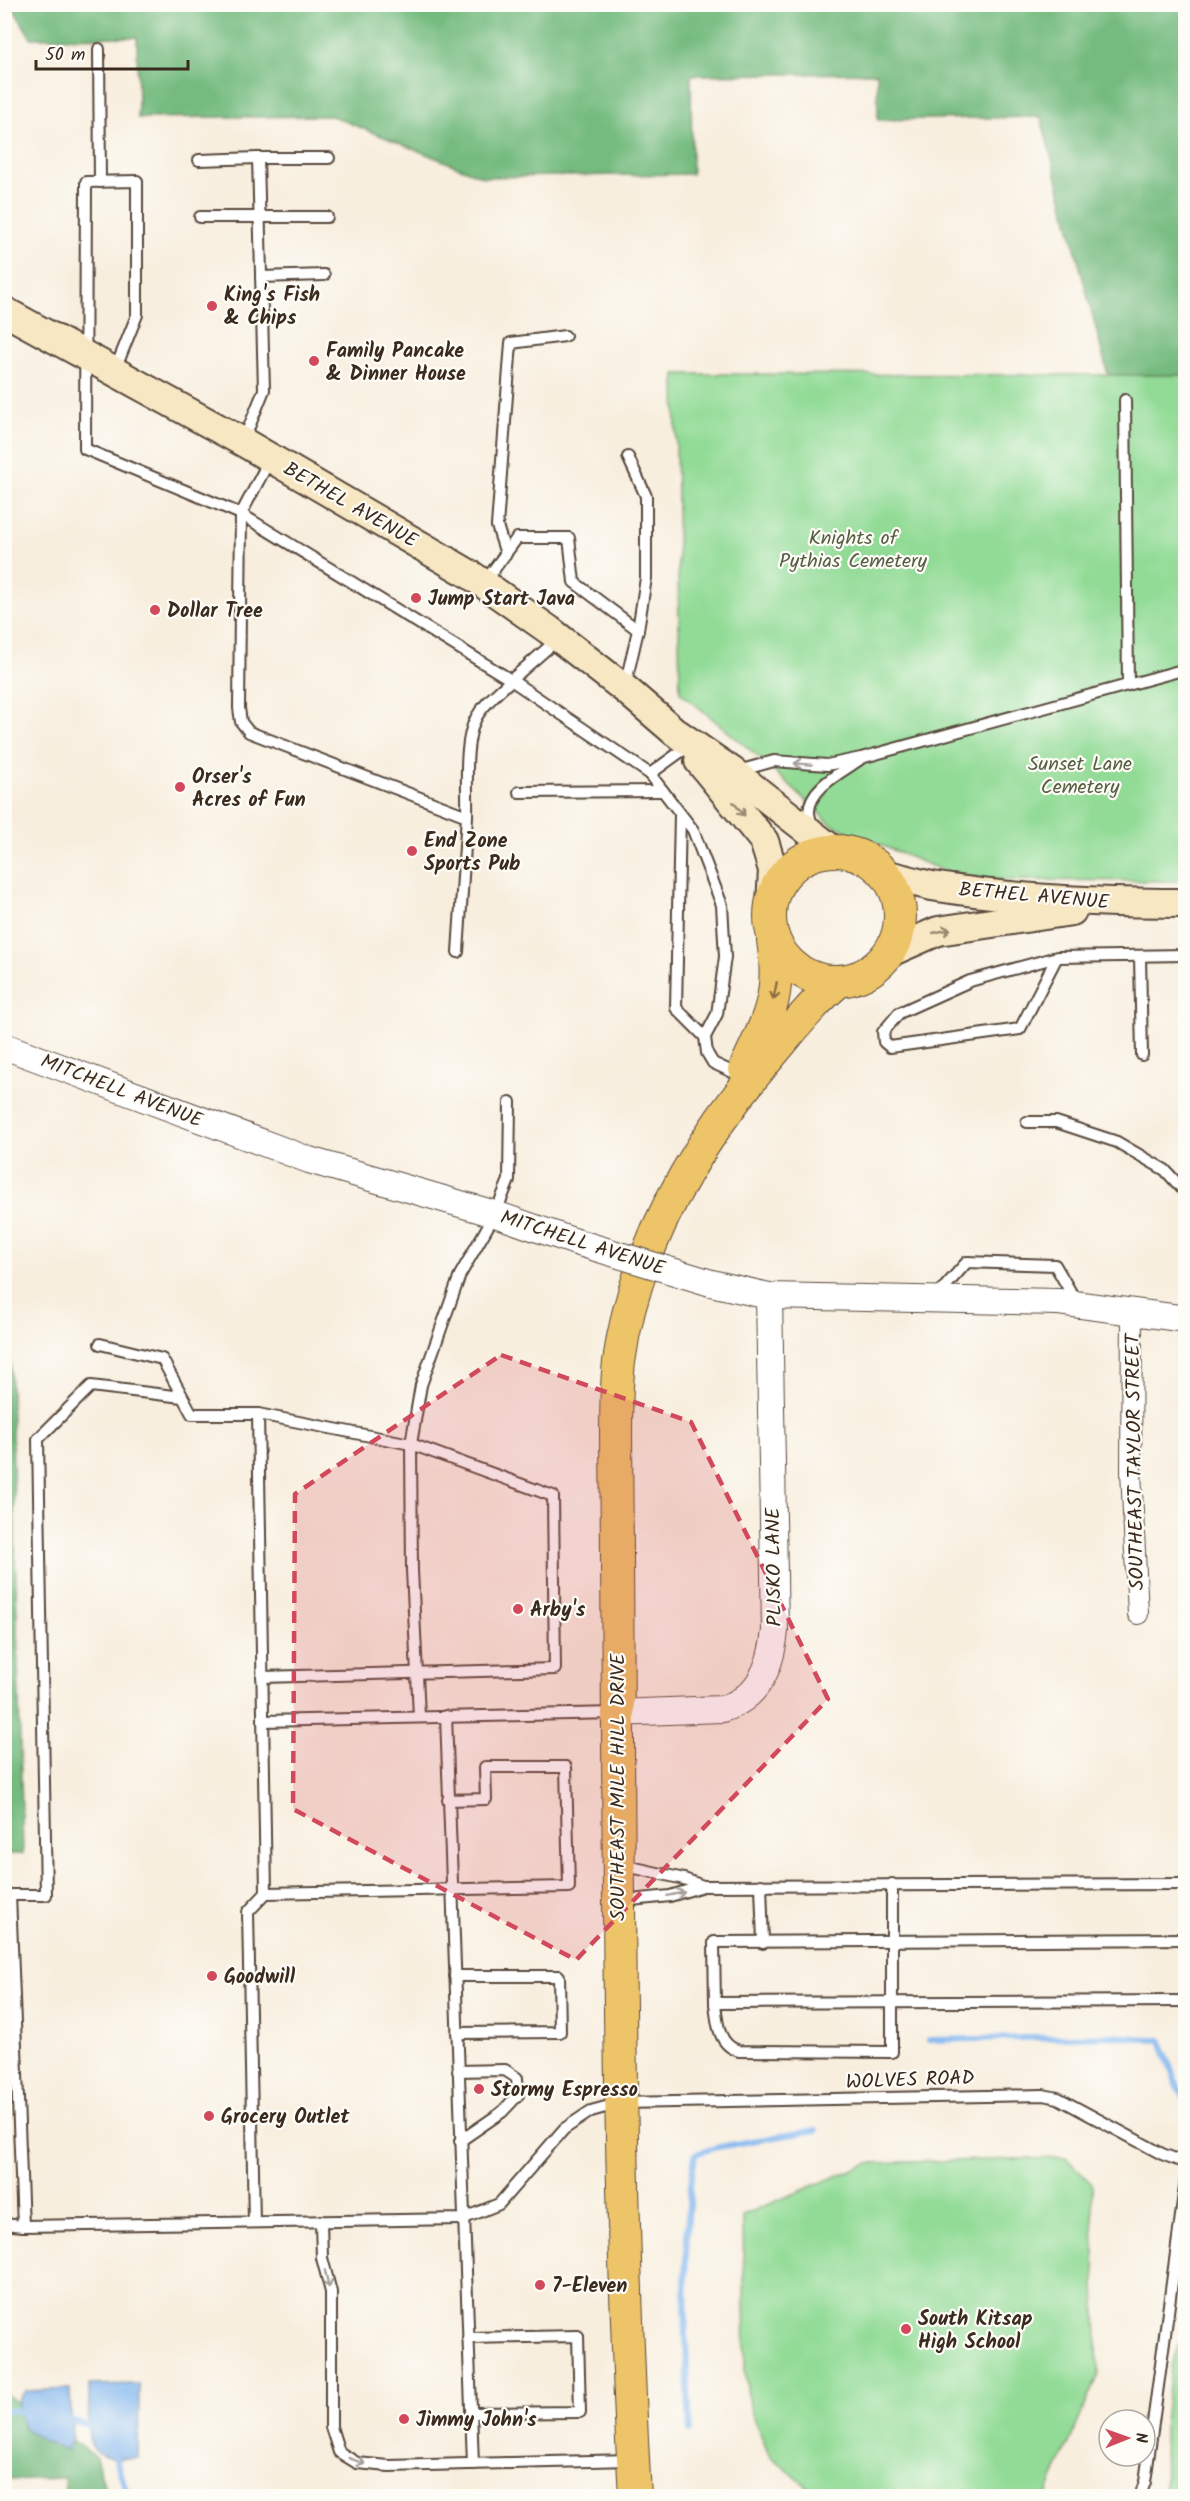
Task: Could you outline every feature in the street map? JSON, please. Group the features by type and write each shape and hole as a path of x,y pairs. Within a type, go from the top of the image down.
{"main road":[{"name":"BETHEL AVENUE","path":"4,311 115,370 443,557 484,583 625,689 681,740 764,841 773,870 772,918"},
{"name":"BETHEL AVENUE","path":"681,740 733,772 824,843"},
{"path":"824,843 862,857 884,874 899,904 900,921 896,938 888,953 867,973 839,981 810,976 797,969 786,959 772,918 777,886 787,872 801,861 817,854 824,843"},
{"name":"BETHEL AVENUE","path":"884,874 937,887 1006,895 1129,903 1185,903"},
{"path":"888,953 938,931 1129,903"},
{"name":"SOUTHEAST MILE HILL DRIVE","path":"635,2496 623,2238 620,2103 616,1713 616,1419 619,1362 634,1293 652,1243 686,1172 736,1090 767,1023 776,987 777,968 772,918"},
{"name":"SOUTHEAST MILE HILL DRIVE","path":"736,1090 816,1002 839,981"}],"street":[{"name":"MITCHELL AVENUE","path":"4,1046 309,1160 495,1214 573,1241 711,1283 769,1296 1078,1304 1185,1319"},
{"name":"PLISKO LANE","path":"616,1713 723,1708 735,1705 752,1693 760,1683 770,1659 775,1631 769,1296"},
{"name":"SOUTHEAST TAYLOR STREET","path":"1132,1310 1131,1471 1138,1614"}],"lane":[{"path":"99,49 100,182"},
{"path":"243,442 264,390 258,158"},
{"path":"199,160 329,158"},
{"path":"115,370 137,315 137,181 86,182 85,449 241,514 511,680 650,774 693,830 722,905 725,957 717,1014 705,1037 707,1053 736,1090"},
{"path":"200,217 327,217"},
{"path":"261,277 324,275"},
{"path":"506,554 497,526 511,343 565,336"},
{"path":"1125,400 1128,685"},
{"path":"625,689 638,630 646,578 646,496 628,457"},
{"path":"270,458 241,514 239,708 241,722 249,732 467,816"},
{"path":"484,583 517,538 569,538 574,582 638,630"},
{"path":"458,952 470,739 475,719 485,705 559,638"},
{"path":"733,772 774,761 827,765 861,758 1185,669"},
{"path":"650,774 681,740"},
{"path":"824,843 809,811 812,799 818,789 861,758"},
{"path":"519,792 663,791"},
{"path":"680,814 676,1008 705,1037"},
{"path":"1057,957 1020,1029 890,1047 884,1042 883,1032 899,1013 970,981 1057,957 1185,955"},
{"path":"1140,956 1142,1055"},
{"path":"419,1716 411,1517 411,1444 421,1385 456,1286 495,1214 508,1180 510,1102"},
{"path":"1027,1122 1056,1122 1117,1142 1165,1170 1185,1193"},
{"path":"934,1300 968,1262 1055,1265 1078,1304"},
{"path":"100,1344 162,1359 192,1414 258,1414 411,1444 553,1496 555,1669 262,1677"},
{"path":"23,2226 10,1895 46,1895 38,1439 91,1386 182,1397"},
{"path":"254,2222 248,1912 266,1893 258,1414"},
{"path":"263,1721 616,1713"},
{"path":"446,1716 462,2219 473,2464"},
{"path":"266,1893 569,1887 566,1767 485,1767 486,1799 448,1800"},
{"path":"617,1864 684,1879 703,1886"},
{"path":"892,1884 893,1942 892,2052 739,2052 730,2049 719,2032 715,2003 714,1942 763,1943 893,1942 1185,1939"},
{"path":"618,1901 670,1896 703,1886 1185,1884"},
{"path":"761,1885 763,1943"},
{"path":"454,1976 559,1976 560,2032 457,2033"},
{"path":"715,2003 1185,2001"},
{"path":"458,2071 505,2070 517,2078 518,2095 502,2112 460,2141"},
{"name":"WOLVES ROAD","path":"462,2219 499,2204 564,2129 591,2111 620,2103 1043,2095 1066,2102 1162,2154 1185,2163"},
{"path":"1140,2496 1145,2482 1185,2179"},
{"path":"4,2224 23,2226 462,2219"},
{"path":"321,2221 322,2258 331,2292 331,2427 339,2452 357,2463 388,2466 633,2460"},
{"path":"468,2338 578,2336 580,2412 471,2413"}],"highlighted area":[{"path":"501,1355 691,1422 828,1699 576,1960 293,1809 295,1494"}],"green space":[{"path":"11,5 1185,5 1185,375 1108,375 1041,117 878,120 877,73 691,75 692,174 483,177 332,116 138,118 137,37 31,38"},
{"name":"Knights of Pythias Cemetery","path":"675,374 1185,375 1185,881 992,880 949,873 832,825 760,758 680,692"},
{"path":"5,1310 9,1310 23,1854 4,1854"},
{"path":"1066,2158 1092,2184 1098,2376 1046,2496 831,2496 808,2487 769,2455 749,2406 745,2368 743,2215 868,2163"},
{"path":"1185,2331 1186,2493 1165,2490 1164,2421 1172,2362"},
{"path":"4,2393 96,2457 107,2496 65,2496 64,2478 5,2480"}],"water":[{"path":"139,2384 138,2458 104,2456 95,2450 90,2442 88,2431 89,2385"},
{"path":"70,2389 72,2437 67,2450 44,2441 23,2427 18,2410 19,2398 26,2391"}],"waterway":[{"path":"929,2040 1113,2036 1161,2040 1174,2078 1186,2100"},
{"path":"690,2431 686,2258 695,2154 718,2147 816,2130"},
{"path":"4,2410 25,2411"},
{"path":"64,2419 95,2426"},
{"path":"114,2453 128,2496"}],"place":[{"name":"King's Fish & Chips","path":"212,306"},
{"name":"Family Pancake & Dinner House","path":"314,361"},
{"name":"Jump Start Java","path":"416,598"},
{"name":"Dollar Tree","path":"155,610"},
{"name":"Orser's Acres of Fun","path":"180,787"},
{"name":"End Zone Sports Pub","path":"412,851"},
{"name":"Arby's","path":"518,1609"},
{"name":"Goodwill","path":"212,1976"},
{"name":"Stormy Espresso","path":"479,2089"},
{"name":"Grocery Outlet","path":"209,2116"},
{"name":"7-Eleven","path":"540,2285"},
{"name":"South Kitsap High School","path":"906,2329"},
{"name":"Jimmy John's","path":"404,2419"}],"park label":[{"name":"Sunset Lane Cemetery","path":"1080,774"}]}
